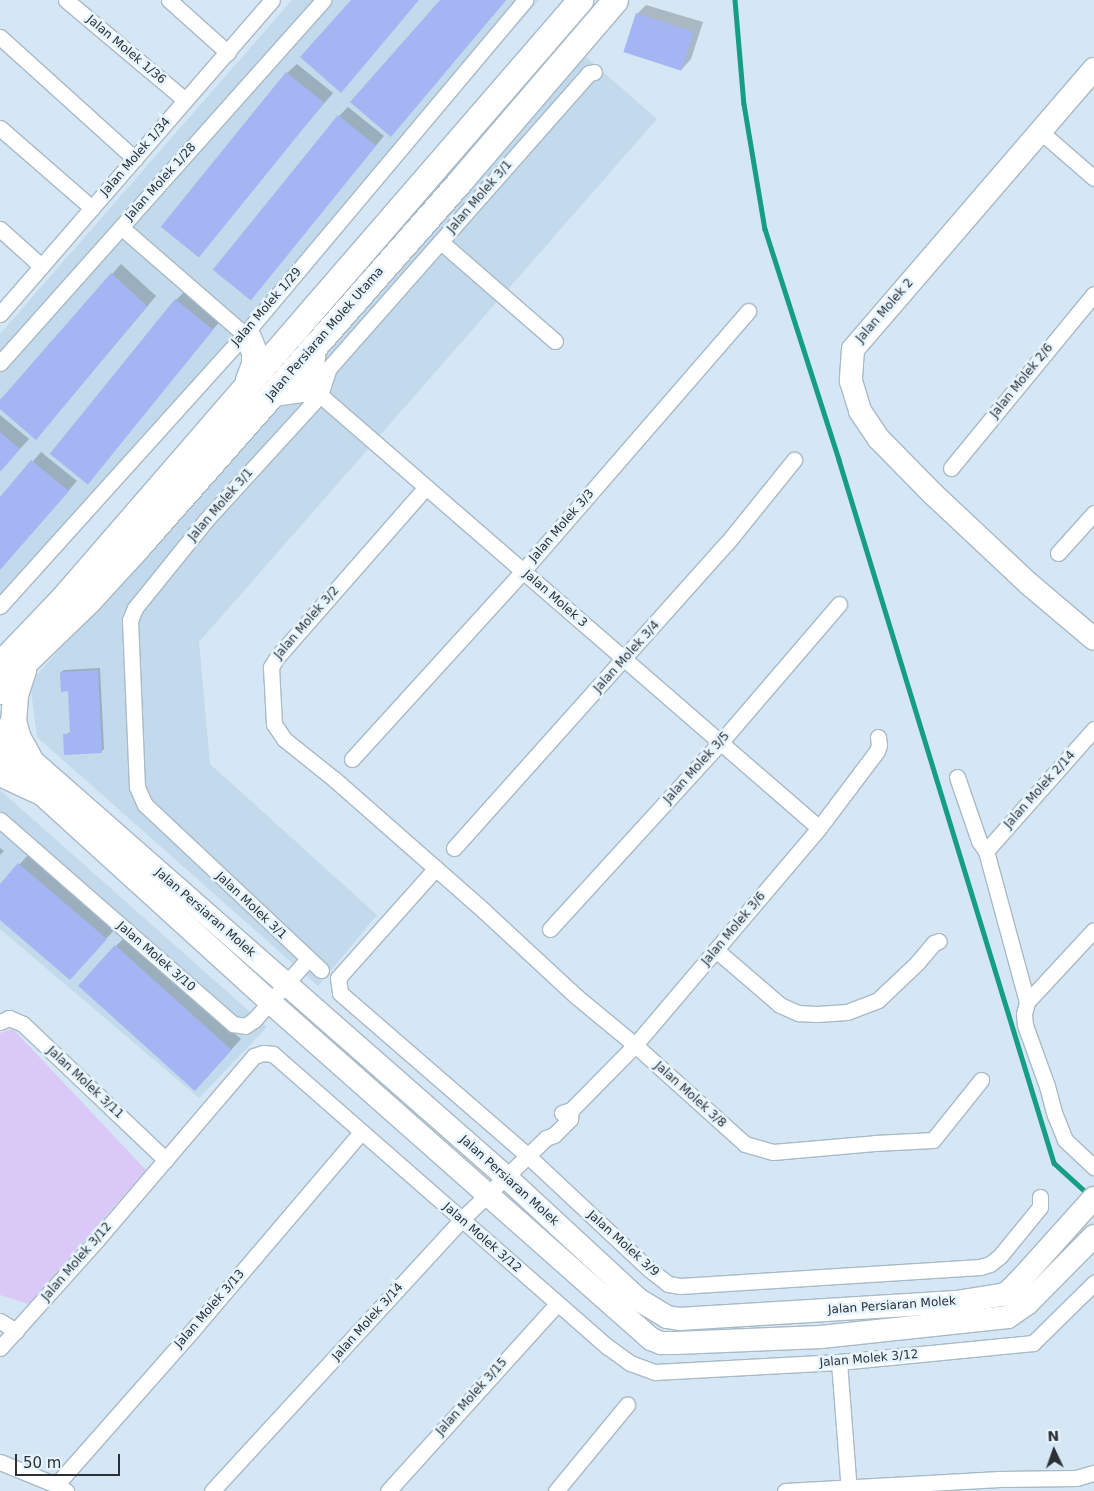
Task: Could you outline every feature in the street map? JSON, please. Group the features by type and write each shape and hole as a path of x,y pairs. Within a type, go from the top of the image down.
{"main road":[{"path":"0,664 14,654 288,335 580,0"},
{"name":"Jalan Persiaran Molek Utama","path":"14,654 121,565 460,182 615,0"},
{"name":"Jalan Molek 2","path":"1094,69 852,349 851,381 860,411 879,439 932,493 1029,584 1094,638"},
{"path":"247,336 271,342 288,335"},
{"path":"247,336 254,352 254,364 248,382"},
{"path":"271,355 295,357 313,347"},
{"path":"273,393 302,389 317,393 311,369 313,347"},
{"path":"248,382 280,373 291,374"},
{"path":"0,691 14,654"},
{"path":"14,654 13,720 18,738 29,758"},
{"name":"Jalan Persiaran Molek","path":"0,730 29,758 505,1176 638,1300 667,1317 679,1319 956,1302 1001,1295 1007,1293 1023,1278 1082,1211"},
{"name":"Jalan Persiaran Molek","path":"0,756 270,1002 486,1194 642,1332 661,1343 821,1337 1008,1317 1028,1303 1093,1238"},
{"path":"0,773 39,791"}],"street":[{"name":"Jalan Molek 1/36","path":"66,0 186,100"},
{"path":"169,0 228,53"},
{"name":"Jalan Molek 1/34","path":"1,312 228,53 272,0"},
{"name":"Jalan Molek 1/28","path":"0,364 322,0"},
{"name":"Jalan Molek 1/29","path":"0,606 247,336 525,0"},
{"path":"0,37 135,159"},
{"name":"Jalan Molek 3/1","path":"321,970 145,805 137,787 130,620 135,608 206,520 317,393 329,368 588,73 594,72"},
{"path":"0,128 92,208"},
{"path":"1041,132 1094,178"},
{"path":"121,227 263,352 271,355"},
{"path":"0,229 40,266"},
{"path":"441,242 555,341"},
{"name":"Jalan Molek 2/6","path":"951,468 1094,294"},
{"name":"Jalan Molek 3/3","path":"352,759 523,571 748,312"},
{"name":"Jalan Molek 3","path":"291,374 302,379 818,828"},
{"name":"Jalan Molek 3/4","path":"454,848 625,660 727,543 794,460"},
{"name":"Jalan Molek 3/2","path":"426,487 271,667 274,724 284,739 436,868"},
{"path":"1058,553 1094,513"},
{"name":"Jalan Molek 3/5","path":"550,929 720,743 839,604"},
{"name":"Jalan Molek 2/14","path":"986,851 1094,729"},
{"name":"Jalan Molek 3/6","path":"527,1155 546,1138 554,1135 570,1119 571,1110 635,1044 716,950 818,828 877,751 879,746 878,737"},
{"path":"957,777 979,842 986,851 1027,1002"},
{"name":"Jalan Molek 3/10","path":"0,820 232,1024 245,1026 254,1020 308,959"},
{"name":"Jalan Molek 3/9","path":"436,868 338,978 340,993 527,1155 649,1269 668,1284 680,1286 980,1267 990,1264 1000,1256 1040,1206 1040,1197"},
{"name":"Jalan Molek 3/8","path":"436,868 577,997 635,1044 745,1144 773,1152 866,1143 933,1140 981,1080"},
{"path":"1091,1158 1066,1140 1055,1115 1047,1086 1025,1025 1024,1014 1027,1002 1094,930"},
{"path":"716,950 780,1005 798,1014 817,1014 847,1012 878,1000 917,963 934,943 939,941"},
{"name":"Jalan Molek 3/11","path":"0,1022 9,1018 23,1024 166,1160"},
{"name":"Jalan Molek 3/12","path":"0,1348 166,1160 254,1056 262,1053 273,1054 556,1304 630,1363 654,1372 839,1362 1033,1343 1094,1283"},
{"name":"Jalan Molek 3/13","path":"61,1488 361,1132"},
{"name":"Jalan Molek 3/14","path":"212,1491 461,1220 527,1155"},
{"path":"1082,1211 1093,1238"},
{"name":"Jalan Molek 3/15","path":"388,1491 556,1304"},
{"path":"0,1320 16,1331"},
{"path":"839,1362 849,1489"},
{"path":"556,1491 627,1405"},
{"path":"0,1462 61,1488"},
{"path":"785,1491 1000,1485 1076,1478 1094,1472"}],"shaded area":[{"path":"292,0 539,0 0,617 0,334"},
{"path":"584,55 657,119 199,642 210,764 377,915 318,986 37,737 30,683"},
{"path":"0,790 267,1027 199,1098 0,929"},
{"path":"13,1029 146,1170 29,1304 0,1295 0,1033"}],"building":[{"path":"351,0 419,0 341,93 300,57"},
{"path":"440,0 506,0 391,137 350,102"},
{"path":"636,13 694,32 681,71 623,52"},
{"path":"286,72 324,103 199,257 161,227"},
{"path":"338,115 376,146 251,300 213,270"},
{"path":"111,273 147,306 36,440 0,409 0,400"},
{"path":"175,299 213,330 88,484 50,454"},
{"path":"0,432 20,449 0,472"},
{"path":"31,460 69,491 0,570 0,497"},
{"path":"98,670 102,753 64,755 63,734 70,734 68,691 61,692 60,672"},
{"path":"18,863 107,939 70,980 0,920 0,884"},
{"path":"115,945 232,1050 195,1091 78,986"}],"waterway":[{"path":"735,0 744,104 765,229 839,460 1054,1163 1089,1195"}]}
